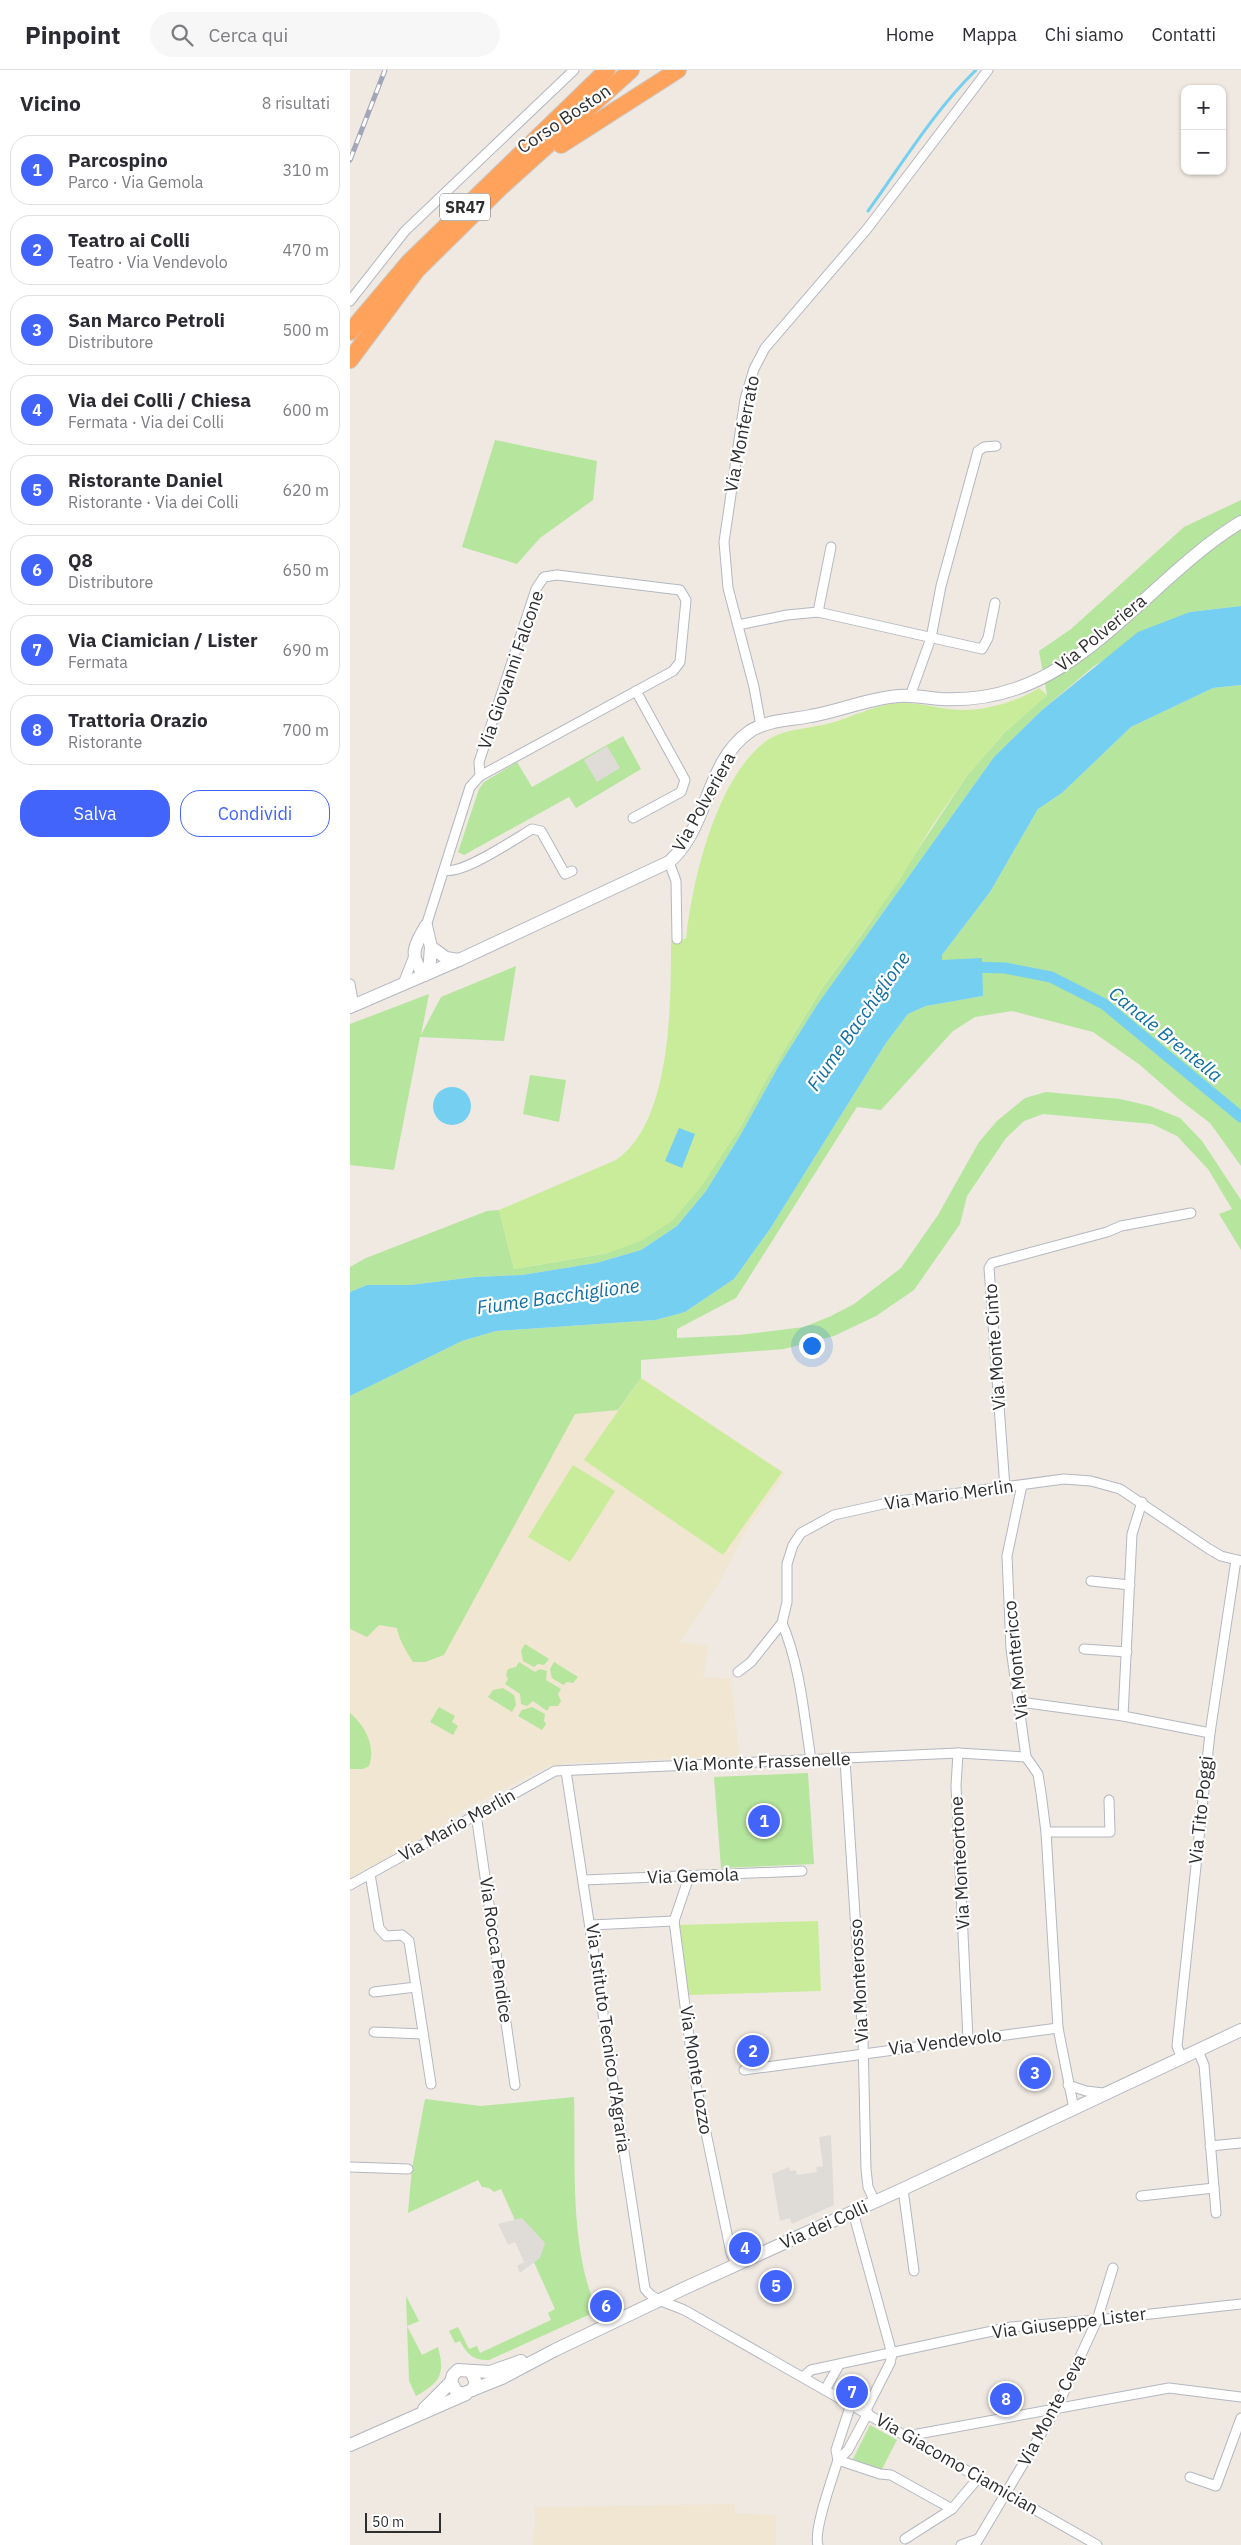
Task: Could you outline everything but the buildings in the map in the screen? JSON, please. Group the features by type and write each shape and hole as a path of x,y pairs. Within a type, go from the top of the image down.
{"highway":[{"name":"Corso Boston","path":"350,332 409,262 606,70"},
{"path":"500,188 631,70"},
{"name":"Corso Boston","path":"500,188 589,126 678,70"},
{"name":"SR47","path":"350,360 417,270 500,188"}],"main road":[{"name":"Via Polveriera","path":"352,1007 459,960 669,862 680,852 689,838 713,783 732,750 742,737 761,726 891,696 967,698 1014,690 1036,681 1058,669 1097,641 1191,557 1241,522"},
{"path":"426,926 431,948 427,974"},
{"path":"426,926 419,938 414,963 427,974"},
{"path":"431,948 446,958 459,960"},
{"name":"Via dei Colli","path":"350,2445 502,2378 657,2301 875,2202 1241,2030"},
{"name":"Via dei Colli","path":"416,2415 438,2397 451,2382 452,2374 458,2370 490,2372 555,2350"},
{"path":"451,2382 456,2391 469,2392 476,2383 471,2371"}],"street":[{"path":"350,301 405,231 574,70"},
{"name":"Via Monferrato","path":"761,726 728,588 724,542 745,399 754,369 765,348 867,229 988,70"},
{"path":"910,696 931,638 941,586 978,450 984,447 996,446"},
{"path":"818,612 831,547"},
{"name":"Via Giovanni Falcone","path":"426,926 470,788 480,776 479,762 536,589 544,577 557,575 680,590 686,600 680,662 673,670 636,691"},
{"path":"738,625 787,615 818,612 871,622 982,649 988,638 995,602"},
{"path":"480,776 636,691 685,780 681,792 633,818"},
{"path":"444,870 450,872 465,867 532,829 541,831 565,874 572,871"},
{"name":"Via Polveriera","path":"669,862 676,881 678,939"},
{"path":"402,986 414,956"},
{"path":"350,984 352,1007"},
{"name":"Via Monte Cinto","path":"1005,1488 990,1268 992,1263 1107,1232 1121,1226 1191,1213"},
{"name":"Via Mario Merlin","path":"738,1672 751,1662 782,1623 787,1602 787,1564 793,1545 801,1533 834,1515 892,1502 1064,1479 1091,1481 1120,1489 1142,1502 1208,1549 1220,1556 1238,1561"},
{"name":"Via Montericco","path":"1022,1485 1007,1556 1012,1649 1026,1757 1038,1774 1046,1832 1058,2028 1074,2109"},
{"path":"1123,1716 1132,1534 1142,1502"},
{"name":"Via Tito Poggi","path":"1182,2059 1176,2046 1210,1733 1238,1561"},
{"path":"1091,1581 1130,1585"},
{"path":"782,1623 788,1638 799,1686 811,1760"},
{"path":"1084,1649 1127,1652"},
{"path":"1020,1702 1123,1716 1210,1733"},
{"path":"958,1753 1026,1757"},
{"name":"Via Monte Frassenelle","path":"566,1771 845,1760 958,1753"},
{"name":"Via Monteortone","path":"958,1753 956,1786 968,2039"},
{"name":"Via Monterosso","path":"845,1760 863,2053 866,2169 868,2187 875,2202"},
{"name":"Via Mario Merlin","path":"350,1885 555,1771 566,1771"},
{"name":"Via Istituto Tecnico d'Agraria","path":"566,1771 591,1925 643,2280 645,2289 657,2301"},
{"path":"1046,1832 1110,1832 1109,1800"},
{"name":"Via Rocca Pendice","path":"476,1814 514,2085"},
{"name":"Via Gemola","path":"584,1880 802,1871"},
{"path":"370,1874 379,1928 386,1936 402,1935 409,1941 432,2084"},
{"name":"Via Monte Lozzo","path":"690,1877 674,1921 694,2075 731,2254 736,2264"},
{"path":"591,1925 674,1921"},
{"path":"374,1992 416,1987"},
{"name":"Via Vendevolo","path":"744,2070 1058,2028"},
{"path":"374,2032 423,2034"},
{"path":"1198,2051 1204,2065 1216,2213"},
{"path":"1068,2085 1086,2091 1108,2093"},
{"path":"1210,2146 1241,2143"},
{"path":"350,2167 408,2169"},
{"path":"1141,2196 1214,2188"},
{"path":"903,2189 914,2271"},
{"path":"838,2460 848,2450 890,2363 892,2354 853,2212"},
{"name":"Via Monte Ceva","path":"977,2542 1057,2407 1097,2320 1113,2268"},
{"name":"Via Giacomo Ciamician","path":"657,2301 673,2304 686,2311 1097,2545"},
{"name":"Via Giuseppe Lister","path":"803,2377 811,2370 1010,2327 1097,2320 1241,2304"},
{"path":"825,2390 839,2365"},
{"path":"907,2436 1169,2388 1241,2397"},
{"path":"818,2545 816,2540 818,2531 838,2460 836,2450 851,2404"},
{"path":"1190,2477 1216,2486 1241,2418"},
{"path":"838,2460 880,2474 891,2474 952,2509"},
{"path":"904,2539 952,2509 979,2477"},
{"path":"961,2545 977,2542"}],"shaded area":[{"path":"607,746 620,768 597,782 584,760"},
{"path":"641,1360 641,1378 785,1473 746,1531 719,1583 680,1642 708,1646 703,1677 731,1679 739,1756 570,1763 547,1767 460,1811 439,1828 350,1878 350,1617 471,1410"},
{"path":"831,2135 834,2205 792,2224 790,2218 780,2221 772,2174 789,2167 790,2171 796,2170 797,2175 817,2172 816,2167 823,2166 819,2137"},
{"path":"522,2218 545,2243 540,2258 520,2273 517,2266 524,2262 515,2242 508,2245 498,2224"},
{"path":"734,2504 735,2513 776,2515 776,2545 534,2545 535,2507"}],"green space":[{"path":"495,440 597,461 593,500 540,538 517,564 462,547"},
{"path":"1241,500 1241,606 1190,612 1094,666 1042,710 994,757 817,1005 778,1067 741,1134 706,1191 677,1226 641,1250 596,1263 522,1275 475,1277 410,1285 367,1285 350,1292 350,1267 366,1258 487,1211 499,1210 514,1269 608,1253 738,1131 766,1080 821,990 869,924 966,777 1004,733 1047,695 1039,651 1071,629 1184,527"},
{"path":"1241,685 1241,1166 1210,1123 1140,1065 1093,1032 1012,1011 975,1017 953,1031 881,1110 857,1107 736,1298 677,1329 677,1338 739,1335 804,1327 854,1304 901,1268 938,1215 979,1142 997,1121 1025,1098 1046,1092 1120,1099 1150,1106 1180,1118 1202,1141 1241,1200 1241,1250 1219,1214 1232,1209 1208,1169 1177,1136 1152,1124 1043,1114 1024,1121 1006,1138 967,1196 960,1224 914,1290 876,1316 834,1336 784,1349 641,1360 641,1378 618,1410 575,1414 444,1655 425,1662 413,1662 405,1650 397,1628 379,1625 367,1637 350,1629 350,1396 462,1341 496,1331 656,1320 685,1312 734,1279 770,1229 886,1043 908,1014 926,1006 983,996 942,960 942,955 990,892 1038,809 1062,793 1131,727 1213,688"},
{"path":"1039,688 1047,695 1004,733 966,777 932,826 898,883 821,990 766,1080 738,1131 701,1187 672,1221 641,1241 608,1253 514,1269 499,1210 616,1160 634,1142 648,1118 658,1090 664,1059 670,995 671,940 686,939 694,889 709,833 720,805 733,780 748,759 772,737 798,729 826,724 886,705 910,703 956,710 973,710 1003,704"},
{"path":"623,736 641,769 576,808 569,797 464,855 458,852 479,789 484,782 517,762 532,787"},
{"path":"516,966 504,1041 420,1037 394,1170 350,1165 350,1024 429,994 421,1035 441,997"},
{"path":"530,1075 566,1080 559,1122 523,1114"},
{"path":"641,1378 782,1472 723,1555 584,1460"},
{"path":"573,1465 615,1491 570,1562 528,1537"},
{"path":"525,1644 549,1659 544,1665 538,1664 534,1667 523,1661 521,1651"},
{"path":"519,1662 535,1672 540,1669 547,1671 546,1680 561,1689 558,1694 561,1701 558,1706 550,1706 547,1711 533,1701 527,1706 521,1704 520,1694 505,1684 508,1679 506,1675 508,1669 516,1667"},
{"path":"554,1662 578,1677 573,1683 567,1682 563,1685 552,1678 550,1669"},
{"path":"503,1688 514,1695 516,1705 512,1712 488,1697 493,1690"},
{"path":"439,1707 455,1716 452,1722 458,1726 453,1735 430,1722"},
{"path":"532,1707 545,1714 544,1721 546,1724 542,1730 518,1716 522,1710"},
{"path":"350,1713 364,1730 370,1744 371,1759 369,1766 363,1769 350,1769"},
{"path":"808,1773 814,1864 721,1868 714,1777"},
{"path":"818,1921 821,1991 689,1995 679,1925"},
{"path":"574,2097 578,2233 588,2286 597,2311 489,2360 475,2358 465,2350 460,2341 455,2343 449,2331 458,2327 469,2349 477,2346 480,2353 551,2320 548,2313 555,2309 501,2189 494,2192 489,2188 482,2187 478,2180 408,2213 412,2168 425,2099 481,2106"},
{"path":"406,2296 419,2321 407,2326"},
{"path":"407,2326 422,2355 438,2347 440,2356 441,2371 436,2381 416,2396 409,2381"},
{"path":"870,2425 897,2440 881,2471 853,2459"}],"water":[{"name":"Fiume Bacchiglione","path":"1241,606 1241,685 1213,688 1131,727 1062,793 1038,809 990,892 942,955 942,960 982,958 983,996 926,1006 908,1014 886,1043 770,1229 734,1279 685,1312 656,1320 496,1331 462,1341 350,1396 350,1292 367,1285 410,1285 475,1277 522,1275 596,1263 641,1250 677,1226 706,1191 741,1134 778,1067 817,1005 994,757 1042,710 1138,632 1190,612"},
{"path":"452,1087 465,1093 471,1106 465,1119 452,1125 439,1119 433,1106 439,1093"},
{"path":"679,1128 695,1134 682,1168 665,1161"}],"waterway":[{"path":"868,211 932,120 976,70"},
{"name":"Canale Brentella","path":"968,967 1005,968 1051,977 1104,1004 1241,1117"}],"railway":[{"path":"350,160 385,70"}],"place":[{"name":"Parcospino","path":"764,1821"},
{"name":"Teatro ai Colli","path":"753,2051"},
{"name":"San Marco Petroli","path":"1035,2073"},
{"name":"Via dei Colli / Chiesa","path":"745,2248"},
{"name":"Ristorante Daniel","path":"776,2286"},
{"name":"Q8","path":"606,2306"},
{"name":"Via Ciamician / Lister","path":"852,2392"},
{"name":"Trattoria Orazio","path":"1006,2399"}]}
